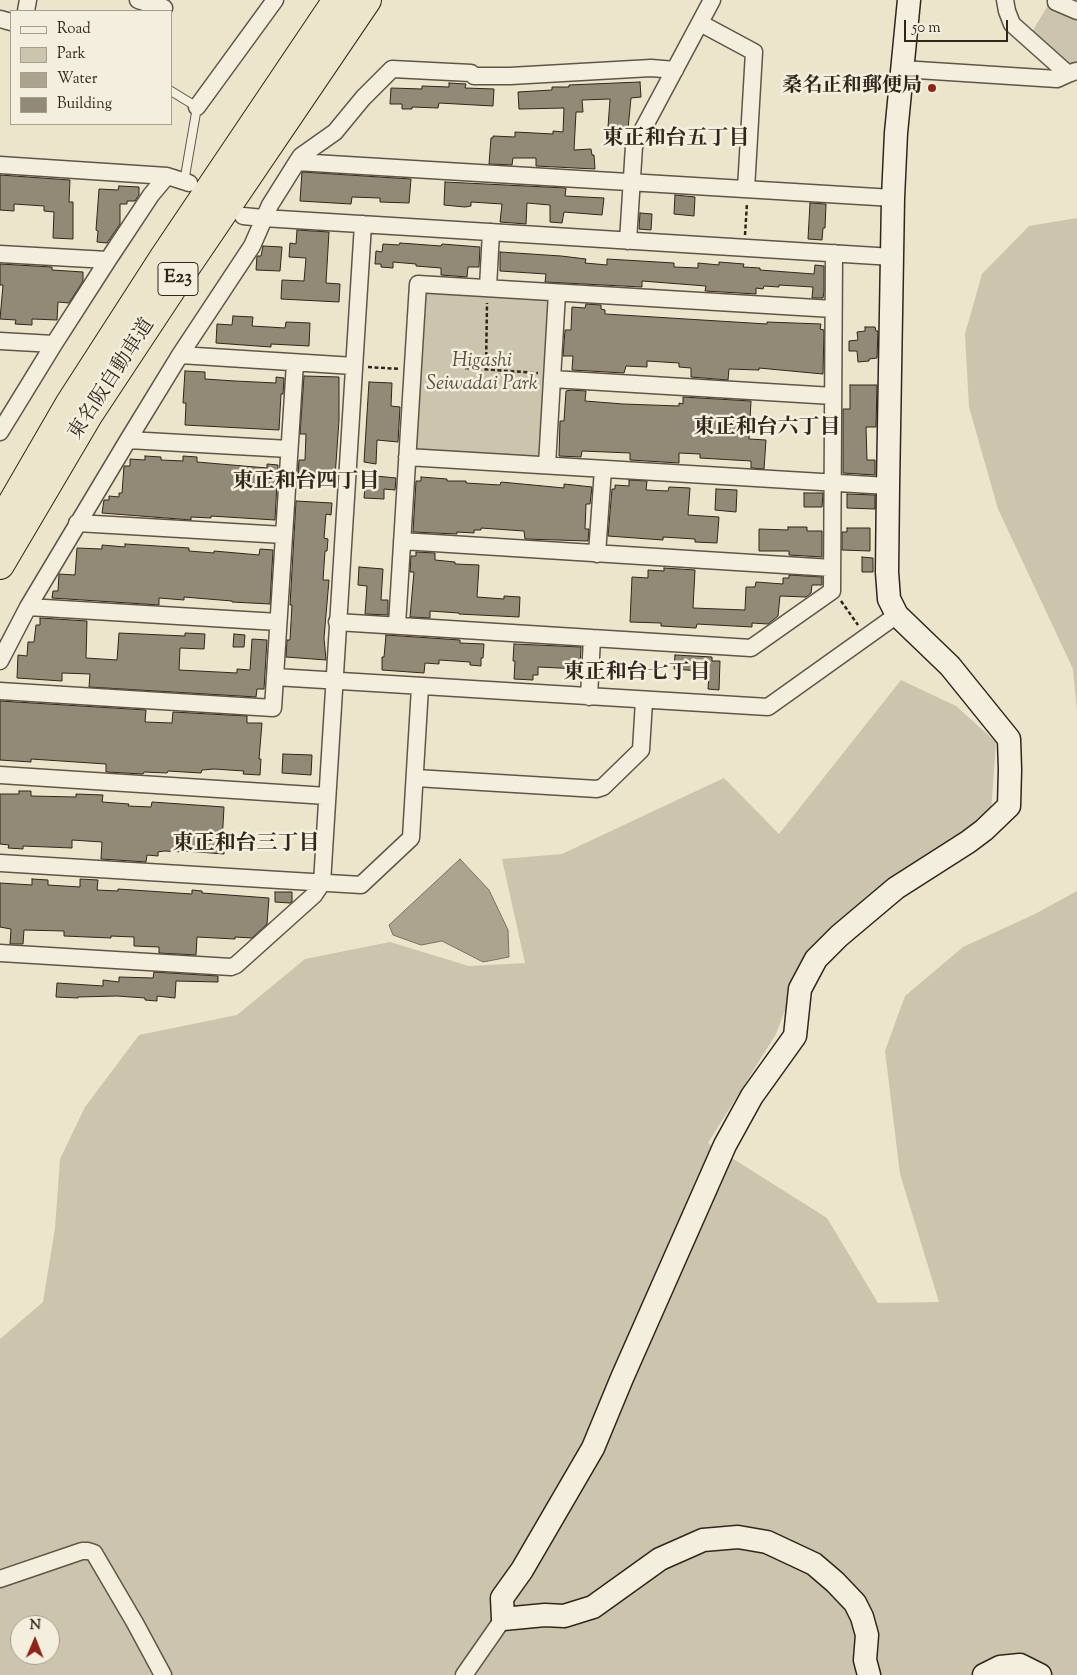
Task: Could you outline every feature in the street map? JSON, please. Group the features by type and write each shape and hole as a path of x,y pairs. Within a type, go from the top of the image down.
{"highway":[{"name":"東名阪自動車道","path":"0,524 70,403 158,266 337,0"},
{"name":"東名阪自動車道","path":"0,564 89,414 189,262 367,0"}],"street":[{"path":"138,0 164,6"},
{"path":"198,107 275,0"},
{"path":"628,241 634,146 712,0"},
{"path":"464,1675 503,1619 502,1598 522,1570 593,1448 725,1145 752,1096 795,1036 800,988 816,960 839,936 896,888 968,842 984,830 1009,806 1009,738 950,666 897,615 889,599 888,486 893,198 896,133 909,0"},
{"path":"902,69 1057,79 1073,72 1012,24 1005,0"},
{"path":"1056,0 1056,2 1077,11"},
{"path":"700,23 754,52 747,189"},
{"path":"0,661 28,607 128,440 180,355 252,246 263,218 297,162 301,156 335,132 363,98 392,69 471,73 474,76 510,76 651,68 675,70"},
{"path":"297,162 893,198"},
{"path":"0,165 168,176 186,183"},
{"path":"1,429 108,260 151,195 168,176"},
{"path":"243,216 892,257"},
{"path":"0,954 231,967 236,965 314,895 322,883 363,224"},
{"path":"488,293 491,232"},
{"path":"337,622 751,648 832,590 834,253"},
{"path":"0,254 108,260"},
{"path":"397,625 418,284 488,293 557,293 834,309"},
{"path":"547,465 548,376 557,293"},
{"path":"0,341 54,344"},
{"path":"180,355 354,366"},
{"path":"0,691 273,708 295,363"},
{"path":"548,376 833,396"},
{"path":"128,440 289,449"},
{"path":"407,457 888,486"},
{"path":"598,554 603,469"},
{"path":"77,524 284,535"},
{"path":"402,541 832,568"},
{"path":"28,607 278,622"},
{"path":"275,677 644,701 768,707 897,615"},
{"path":"589,697 592,638"},
{"path":"0,863 361,885 411,838 420,686"},
{"path":"416,778 597,789 603,787 641,750 644,701"},
{"path":"0,776 327,796"},
{"path":"503,1619 545,1614 564,1616 593,1607 660,1558 703,1540 738,1537 766,1542 814,1564 848,1596 858,1610 867,1635 865,1660 869,1675"},
{"path":"0,1580 82,1551 94,1553 163,1675"},
{"path":"984,1675 1000,1667 1020,1665 1040,1675"}],"lane":[{"path":"172,93 198,107 186,183"}],"path":[{"path":"745,238 747,189"},
{"path":"486,369 488,293"},
{"path":"354,366 412,370"},
{"path":"465,368 548,376"},
{"path":"832,590 859,628"}],"green space":[{"path":"1050,2 1077,14 1077,68 1069,70 1030,35"},
{"path":"1077,218 1077,711 1073,669 998,509 969,407 965,334 982,274 1029,226"},
{"name":"Higashi Seiwadai Park","path":"428,289 547,297 551,301 542,456 538,459 417,452 413,448 423,294"},
{"path":"901,680 956,706 996,742 991,812 887,884 801,968 776,1034 708,1143 827,1218 878,1303 939,1302 900,1174 885,1051 905,996 963,947 1035,914 1077,891 1077,1675 0,1675 0,1339 43,1302 55,1228 60,1159 85,1107 139,1035 237,1015 305,959 390,942 469,966 525,963 502,859 562,854 724,778 779,834"}],"water":[{"path":"460,859 489,890 508,930 509,957 483,962 442,941 421,945 393,935 389,925"}],"building":[{"path":"640,82 641,97 631,98 628,129 608,127 610,99 582,100 583,112 576,112 574,150 591,149 592,155 594,155 595,169 536,166 536,158 513,158 512,165 489,164 491,138 493,136 515,137 515,132 553,134 553,131 563,132 564,108 519,109 518,92 552,90 552,87 569,87 569,85"},
{"path":"449,83 466,84 465,88 494,89 493,106 439,103 438,108 412,107 412,109 402,109 402,104 390,104 391,88 422,89 422,86 449,87"},
{"path":"302,172 411,179 409,203 380,202 380,198 352,197 351,204 300,201"},
{"path":"0,175 70,180 69,202 73,202 73,239 53,238 54,212 44,211 44,206 14,204 14,211 0,210"},
{"path":"445,182 566,188 565,196 604,198 602,215 564,212 562,223 550,222 550,205 527,203 526,224 500,222 502,204 471,202 471,206 465,207 444,205"},
{"path":"119,186 139,187 139,195 135,201 127,201 127,204 120,204 120,224 107,243 97,242 99,189 118,190"},
{"path":"675,195 695,197 694,216 674,214"},
{"path":"810,203 826,204 825,228 823,228 822,240 808,239"},
{"path":"640,213 652,214 651,230 639,229"},
{"path":"297,230 329,232 326,283 340,284 339,302 281,299 282,280 304,281 306,258 289,257 290,243 296,244"},
{"path":"400,243 480,247 479,267 468,267 467,277 441,275 441,268 416,266 416,264 393,262 393,268 381,267 381,264 375,264 376,251 382,252 383,244 399,245"},
{"path":"263,246 282,247 280,271 256,270 257,256 261,256"},
{"path":"500,252 586,259 585,263 607,265 607,259 674,263 674,267 698,268 698,263 719,265 719,262 744,264 743,267 760,268 760,270 814,274 815,265 824,266 824,291 823,298 812,298 813,287 764,286 763,289 756,288 756,294 705,291 706,286 642,281 642,287 545,282 546,274 500,271"},
{"path":"0,264 52,267 52,270 83,272 83,281 69,303 58,302 57,320 32,319 32,325 15,324 16,320 0,319 3,285 0,285"},
{"path":"586,304 601,305 601,309 605,310 605,314 767,324 767,322 821,324 820,329 824,330 823,374 759,368 759,370 729,369 728,380 691,377 691,368 679,367 679,363 647,361 647,367 626,366 624,373 572,370 573,356 563,356 565,330 571,330 572,307 585,308"},
{"path":"233,316 253,317 252,326 285,328 286,322 310,323 309,346 271,344 271,347 216,343 217,324 232,325"},
{"path":"865,327 875,327 876,331 878,331 877,358 858,362 857,351 849,351 849,341 858,340 857,332 865,331"},
{"path":"185,371 205,372 205,379 276,383 276,377 284,378 279,430 185,425 186,403 183,403"},
{"path":"304,376 339,377 339,420 335,477 298,476 299,460 305,460 306,434 300,434"},
{"path":"369,382 392,383 391,406 400,407 398,442 377,440 376,464 364,462"},
{"path":"850,385 877,385 876,427 866,427 867,460 875,460 875,475 843,473 843,409 850,409"},
{"path":"566,391 586,391 585,401 623,404 679,406 679,403 683,404 683,397 751,401 749,439 766,440 764,469 751,468 751,461 700,458 700,454 679,453 679,463 630,460 630,453 582,451 581,457 559,456 560,421 564,421"},
{"path":"145,456 161,457 161,460 183,461 183,456 197,457 197,462 267,468 267,464 278,465 275,520 211,516 211,518 191,517 191,520 102,513 104,500 109,500 109,496 119,497 119,493 122,493 124,466 130,466 130,459 145,460"},
{"path":"366,475 396,478 395,490 384,489 384,499 364,498"},
{"path":"421,477 500,485 501,482 564,488 564,484 592,487 590,504 586,504 585,529 589,529 588,541 525,539 524,531 481,528 481,530 474,530 474,533 457,532 457,534 413,532 416,481 421,481"},
{"path":"629,480 647,481 646,490 668,491 669,487 690,488 688,515 719,517 717,543 695,542 695,539 663,537 663,540 608,536 612,489 615,489 615,485 629,486"},
{"path":"716,489 737,490 736,512 715,510"},
{"path":"804,493 823,493 822,507 804,507"},
{"path":"847,494 875,495 875,509 847,508"},
{"path":"296,501 332,503 331,515 326,514 324,538 328,539 327,551 325,551 323,580 329,580 324,638 326,660 286,657 287,640 290,640 292,605 290,605"},
{"path":"788,527 807,527 807,531 822,531 822,557 789,555 789,551 759,551 759,529 788,530"},
{"path":"847,528 870,528 870,551 842,550 842,532 847,532"},
{"path":"125,544 189,548 189,551 259,555 260,549 273,550 270,604 184,597 184,600 159,598 159,605 52,598 53,591 58,591 59,574 75,575 77,548 102,549 102,545 125,547"},
{"path":"416,552 435,553 435,560 455,562 455,564 479,565 477,597 504,599 504,596 520,597 519,617 430,611 430,618 410,617 414,572 410,572 411,556 416,556"},
{"path":"862,557 873,558 873,572 862,572"},
{"path":"359,567 383,569 381,600 388,600 388,615 365,614 367,586 358,585"},
{"path":"664,568 695,570 693,608 745,610 746,587 755,587 756,582 783,584 783,578 789,578 789,575 822,577 822,585 812,585 811,593 806,597 780,596 778,616 768,624 752,623 752,627 697,624 696,628 661,626 661,623 630,622 632,577 648,578 648,570 664,571"},
{"path":"40,618 87,621 86,658 117,660 119,633 185,636 185,633 205,634 204,649 180,648 179,670 237,673 237,669 250,670 252,639 267,640 264,689 257,689 256,697 89,687 90,674 62,673 62,681 17,678 18,655 27,656 28,642 34,642 36,625 40,625"},
{"path":"234,634 245,635 244,647 233,647"},
{"path":"386,635 460,640 460,643 484,644 481,666 470,665 470,662 439,660 439,664 425,663 424,673 382,670"},
{"path":"514,644 581,647 580,669 538,667 538,675 533,675 533,680 514,679"},
{"path":"675,655 712,657 712,661 720,661 719,690 708,689 709,674 699,673 699,671 674,669"},
{"path":"0,701 146,710 145,722 172,723 173,712 247,716 247,723 262,723 259,759 261,759 260,775 243,774 244,771 214,769 202,770 201,773 168,771 167,773 144,772 143,774 106,772 106,764 31,759 31,762 0,760"},
{"path":"283,754 312,755 311,775 282,773"},
{"path":"19,791 31,791 31,796 76,797 76,794 103,795 102,802 129,804 128,806 151,807 152,802 224,807 222,843 224,843 224,854 164,851 158,852 158,856 147,855 146,862 101,859 102,842 72,840 72,848 23,846 23,849 8,848 9,845 0,844 0,794 19,794"},
{"path":"32,879 48,880 48,885 80,887 80,879 98,880 97,890 118,891 118,889 192,894 192,890 202,891 202,893 269,898 267,924 252,938 197,937 196,955 159,953 159,947 134,946 134,937 64,936 64,931 24,930 23,944 10,944 11,929 0,927 0,883 32,885"},
{"path":"275,892 292,892 292,902 275,902"},
{"path":"154,972 218,976 218,982 176,981 175,998 157,996 157,1001 117,996 56,997 57,983 103,986 103,980 119,982 119,977 153,978"}],"place":[{"name":"桑名正和郵便局","path":"932,88"}],"district":[{"name":"東正和台五丁目","path":"676,140"},
{"name":"東正和台六丁目","path":"767,429"},
{"name":"東正和台四丁目","path":"306,483"},
{"name":"東正和台七丁目","path":"637,674"},
{"name":"東正和台三丁目","path":"246,845"}]}
